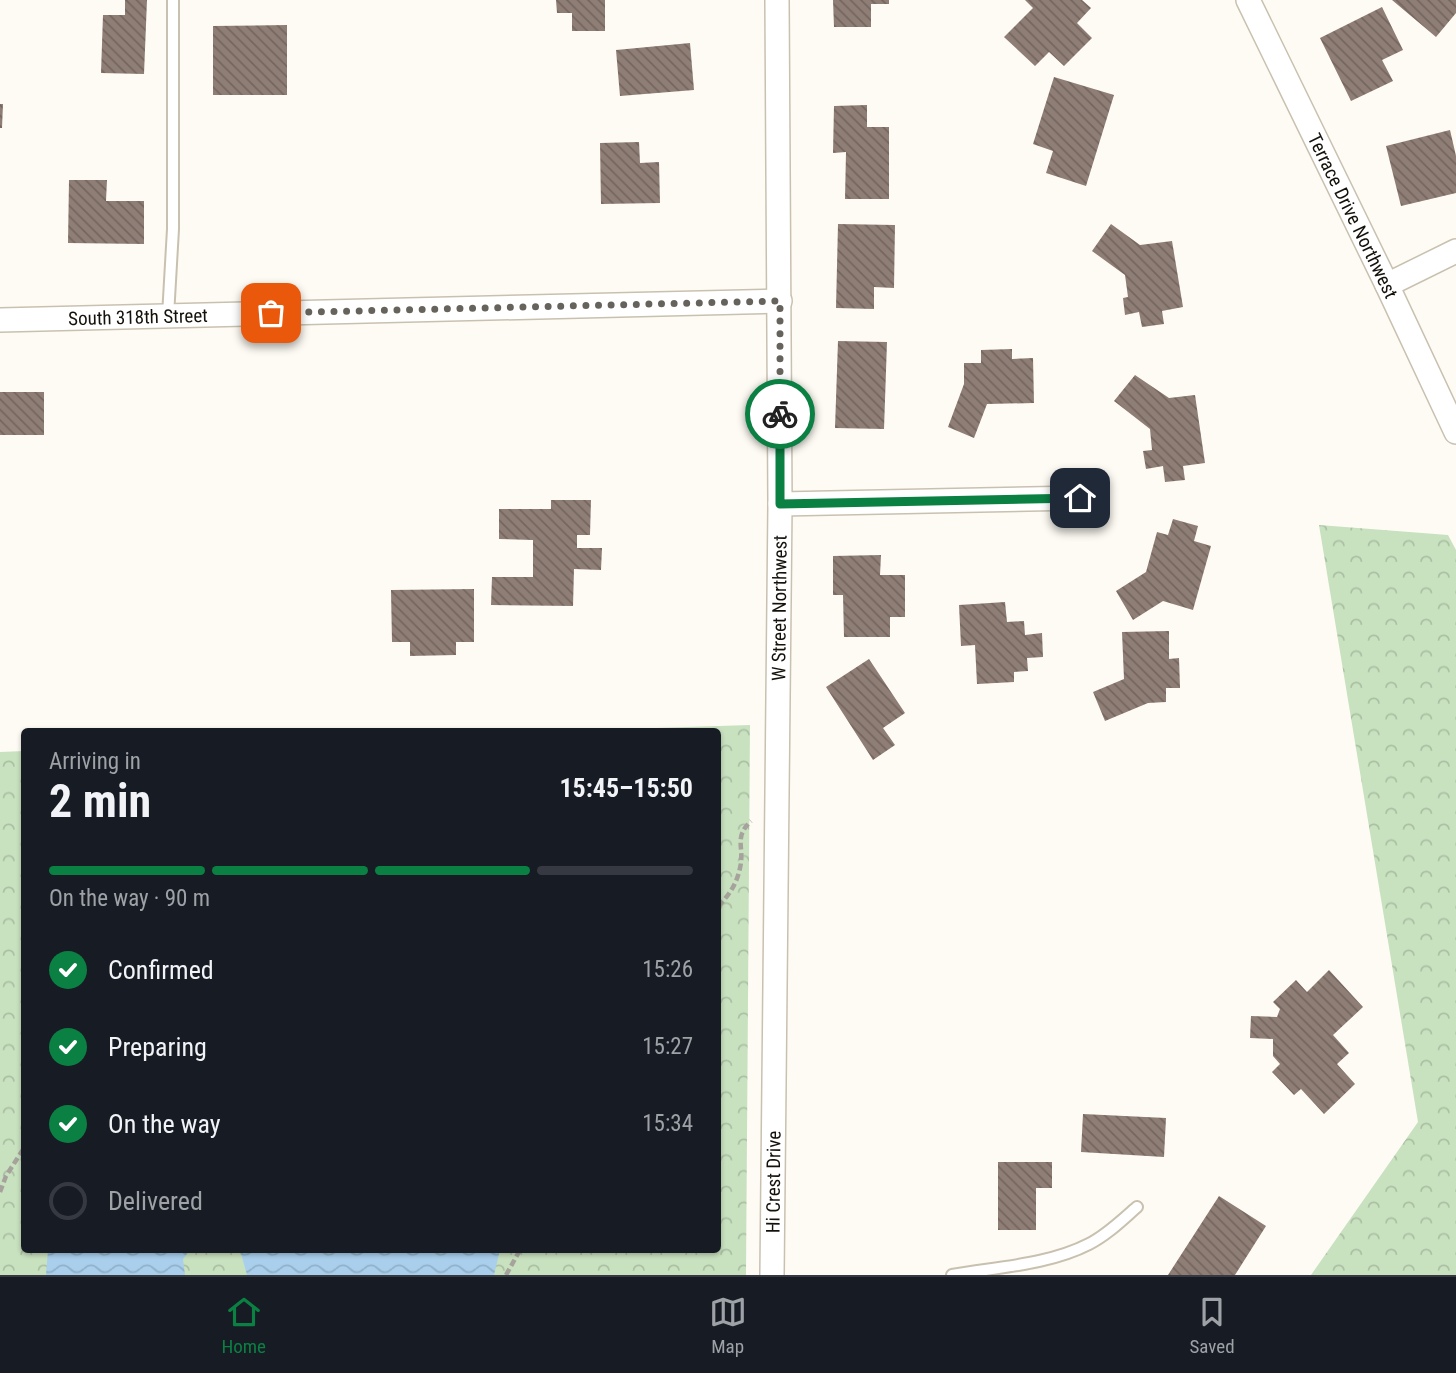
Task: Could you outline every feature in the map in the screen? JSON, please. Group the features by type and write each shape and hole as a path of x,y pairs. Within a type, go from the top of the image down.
{"street":[{"name":"W Street Northwest","path":"775,1091 780,504 777,0"},
{"name":"Terrace Drive Northwest","path":"1248,0 1456,432"},
{"path":"1387,285 1456,251"},
{"name":"South 318th Street","path":"0,320 780,301"},
{"path":"780,504 1080,498"},
{"name":"Hi Crest Drive","path":"772,1275 775,1091"}],"lane":[{"path":"168,316 173,229 173,0"},
{"path":"951,1275 1052,1259 1090,1244 1110,1231 1137,1207"}],"path":[{"path":"721,903 731,892 741,867 742,829 777,797"},
{"path":"0,1192 6,1176 21,1153"},
{"path":"506,1275 518,1253"}],"green space":[{"path":"1319,525 1448,535 1456,550 1456,1275 1311,1275 1418,1122"},
{"path":"750,725 746,1275 0,1275 0,752 21,751 21,1253 721,1253 721,728 656,728"}],"water":[{"path":"48,1253 188,1253 183,1259 185,1275 46,1275"},
{"path":"241,1253 499,1253 494,1275 247,1275"}],"building":[{"path":"125,0 147,0 144,74 101,73 103,15 125,15"},
{"path":"556,0 605,0 605,31 572,31 572,13 557,13"},
{"path":"833,0 889,0 889,4 871,4 871,27 834,27"},
{"path":"1025,0 1082,0 1091,8 1077,23 1092,38 1064,66 1049,52 1035,66 1004,37 1033,8"},
{"path":"1392,0 1456,0 1456,13 1436,37"},
{"path":"1382,7 1403,50 1382,60 1393,81 1351,101 1320,38"},
{"path":"287,25 287,95 213,95 213,26"},
{"path":"690,43 694,90 620,96 616,50"},
{"path":"1054,77 1114,95 1086,186 1046,173 1053,151 1033,144"},
{"path":"0,104 3,104 2,128 0,128"},
{"path":"867,105 867,127 889,127 889,199 845,199 846,152 833,153 834,106"},
{"path":"1450,130 1456,156 1456,193 1401,206 1386,146"},
{"path":"639,142 640,163 659,162 660,203 601,204 600,143"},
{"path":"69,180 107,180 106,201 144,201 144,244 68,243"},
{"path":"838,224 895,225 894,288 874,287 874,309 836,308"},
{"path":"1111,224 1140,245 1172,241 1183,307 1162,311 1164,324 1142,327 1139,312 1125,315 1123,298 1128,297 1125,275 1092,251"},
{"path":"838,341 887,342 884,429 835,428"},
{"path":"1012,349 1012,359 1033,358 1034,403 987,404 974,438 948,427 964,384 964,363 981,363 981,350"},
{"path":"1135,375 1169,398 1195,395 1205,463 1183,466 1185,480 1165,482 1163,466 1146,469 1143,451 1152,450 1150,429 1114,401"},
{"path":"0,392 44,392 44,435 0,435"},
{"path":"551,500 591,500 590,535 577,535 577,548 602,548 601,570 574,569 573,606 491,605 492,577 533,577 533,540 499,539 499,509 551,509"},
{"path":"1173,519 1198,526 1194,541 1211,546 1193,610 1163,601 1133,620 1116,591 1146,572 1157,532 1168,535"},
{"path":"881,555 880,575 905,575 905,617 890,617 890,637 844,637 843,595 833,595 833,556"},
{"path":"474,589 474,642 456,642 456,655 410,656 410,642 392,642 391,590"},
{"path":"1005,602 1007,622 1024,621 1025,635 1042,633 1043,657 1027,658 1028,671 1014,672 1014,682 977,684 975,645 961,646 959,605"},
{"path":"1169,631 1169,659 1179,658 1180,688 1166,688 1166,702 1148,703 1105,721 1093,692 1124,679 1122,632"},
{"path":"869,659 905,713 883,728 895,745 873,760 826,687"},
{"path":"1329,970 1363,1007 1333,1035 1349,1053 1337,1064 1355,1084 1324,1114 1301,1089 1294,1095 1272,1072 1280,1064 1273,1056 1273,1039 1250,1038 1251,1016 1277,1017 1280,1009 1273,1002 1296,980 1307,992"},
{"path":"1083,1114 1166,1118 1164,1157 1081,1152"},
{"path":"998,1162 1052,1162 1052,1188 1036,1188 1036,1230 998,1230"},
{"path":"1219,1196 1266,1226 1235,1275 1168,1275"}],"way so far":[{"path":"271,313 780,301 780,414"}],"route":[{"path":"780,414 780,504 1080,498"}]}
